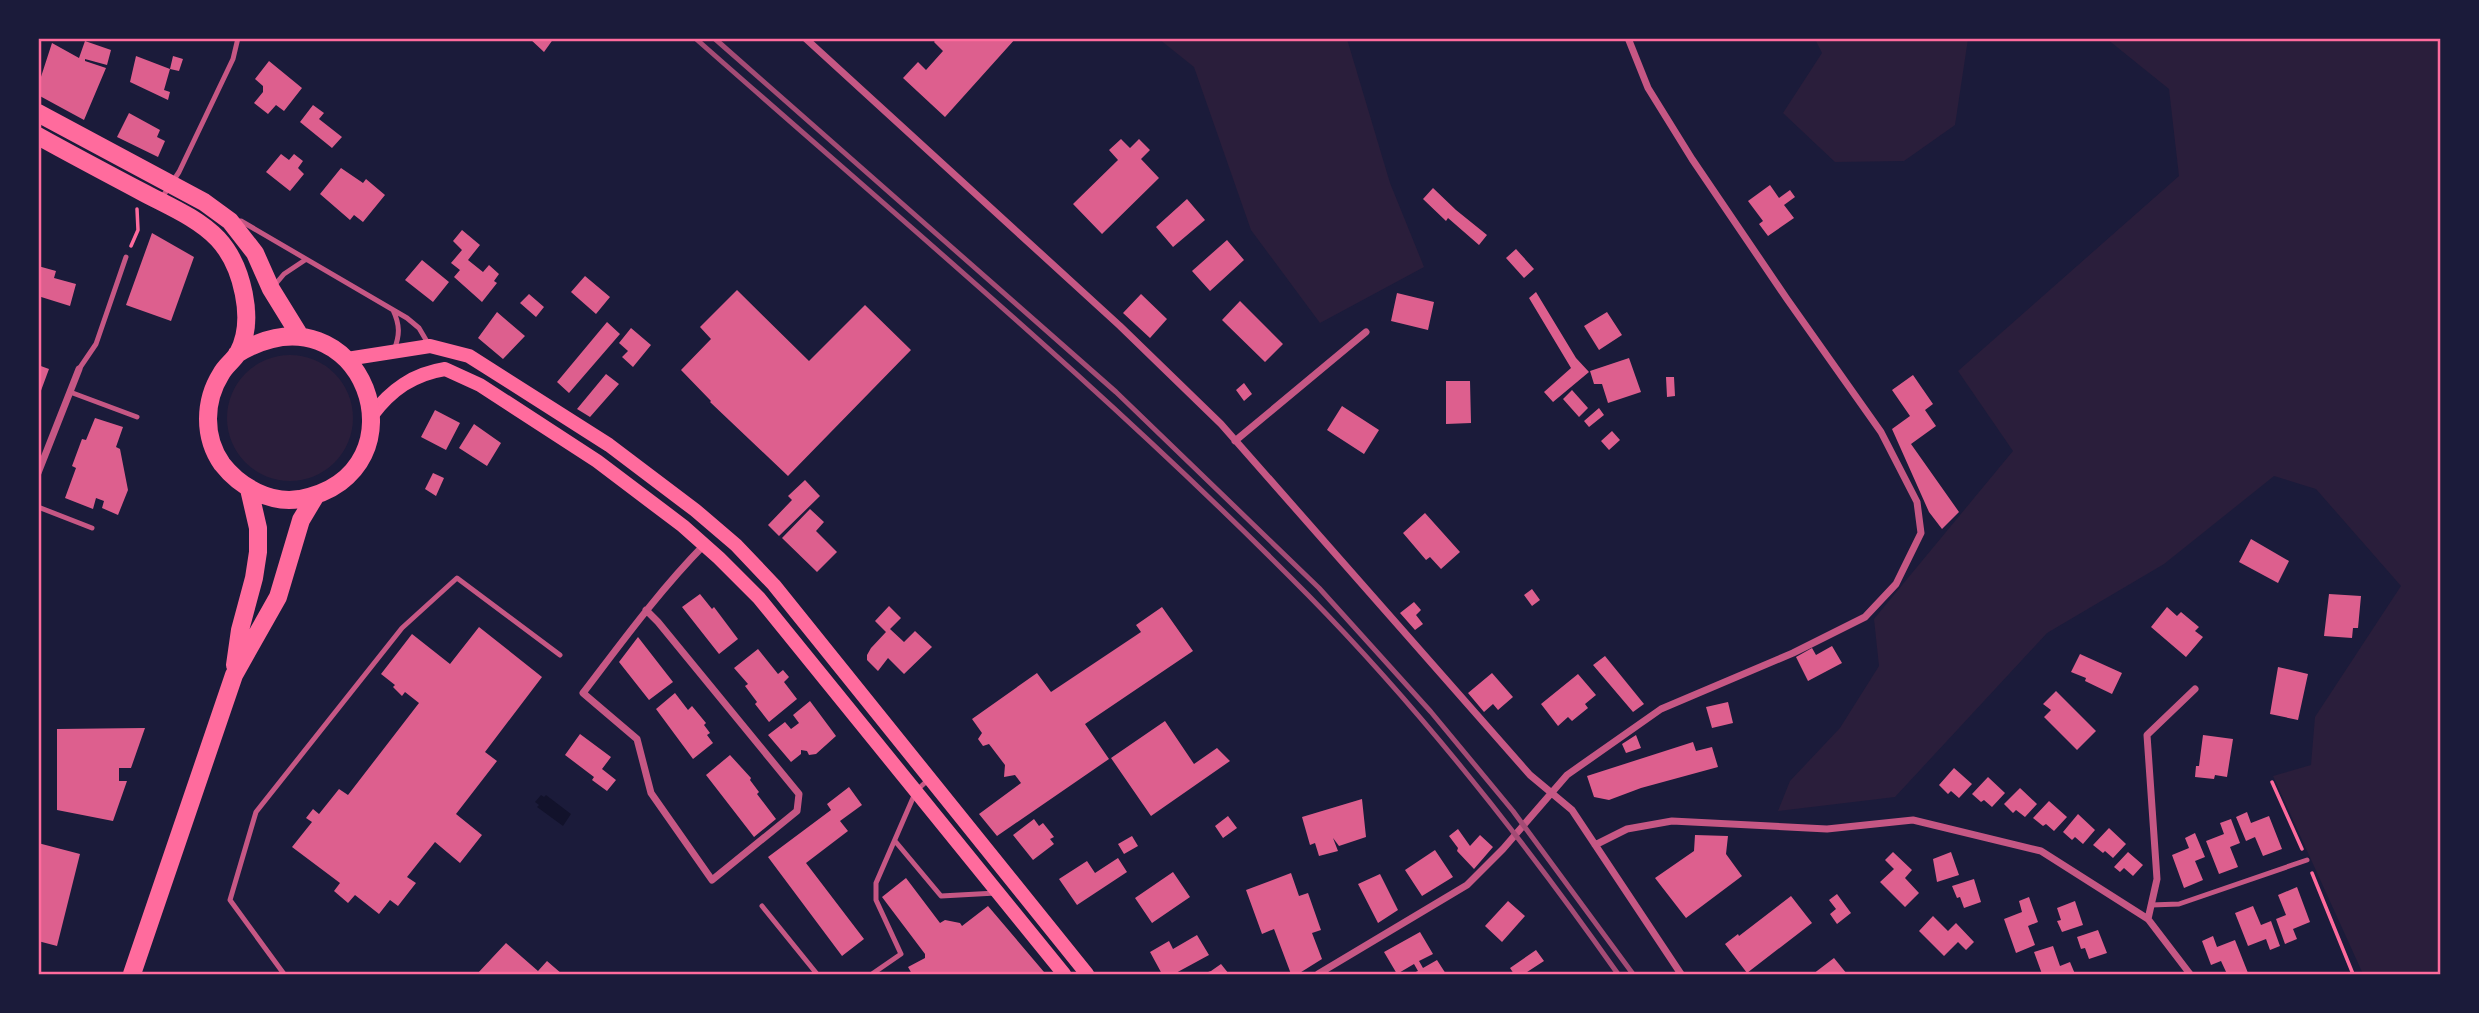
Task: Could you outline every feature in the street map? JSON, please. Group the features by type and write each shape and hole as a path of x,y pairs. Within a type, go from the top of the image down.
{"main road":[{"path":"38,113 204,202 230,220 255,253 271,289 300,336"},
{"path":"38,136 204,227 233,260 241,280 246,315 237,354"},
{"path":"300,336 325,344 347,359 360,375 372,415 370,436 363,456 351,473 335,486 316,495 293,500 270,498 249,489 231,475 217,457 209,436 208,413 212,391 222,371 237,354 256,342 300,336"},
{"path":"347,359 430,346 469,356 609,445 695,510 736,545 774,585 1087,975"},
{"path":"372,415 396,388 410,379 444,369 462,376 511,404 597,461 683,526 759,598 1064,975"},
{"path":"234,676 240,630 258,552 258,528 249,489"},
{"path":"132,975 234,676 278,597 301,520 316,495"}],"street":[{"path":"805,38 1120,326 1236,441 1530,775 1572,810 1681,975"},
{"path":"1318,975 1467,885 1503,849 1567,775 1661,709 1793,653 1865,617 1896,584 1921,533 1917,502 1881,432 1692,159 1648,88 1628,38"},
{"path":"1236,441 1366,332"},
{"path":"38,473 79,369"},
{"path":"646,610 799,794 797,811 712,880 651,793 638,739 583,693 646,610 668,582 704,544"},
{"path":"2148,919 2157,879 2147,736 2194,689"},
{"path":"1595,845 1627,830 1672,821 1827,829 1913,820 2041,851 2148,919 2190,975"}],"lane":[{"path":"160,201 179,172 233,59 239,38"},
{"path":"230,220 241,222 393,310 419,328 430,346"},
{"path":"79,369 96,344 126,257"},
{"path":"271,289 284,274 305,260"},
{"path":"393,310 399,333 393,352"},
{"path":"70,392 137,417"},
{"path":"38,508 92,528"},
{"path":"284,975 230,900 256,812 402,628 457,578 560,655"},
{"path":"872,975 901,954 876,900 876,883 916,791 929,779"},
{"path":"895,841 941,896 999,893"},
{"path":"2151,905 2179,904 2307,860"},
{"path":"762,906 817,975"}],"path":[{"path":"126,257 138,230 137,189"},
{"path":"2272,782 2353,975"}],"shaded area":[{"path":"1159,39 1347,39 1390,183 1424,267 1320,323 1251,230 1194,67"},
{"path":"1815,39 1968,39 1955,125 1904,161 1835,162 1783,113 1822,53"},
{"path":"2107,39 2440,39 2440,974 2363,974 2273,776 2311,765 2315,717 2401,586 2316,489 2274,476 2164,564 2047,633 1895,797 1778,811 1790,781 1840,728 1879,666 1874,619 2013,451 1958,371 2179,176 2169,89"},
{"path":"290,355 314,360 334,374 348,394 353,418 348,442 334,462 314,476 290,481 266,476 246,462 232,442 227,418 232,394 246,374 266,360"},
{"path":"541,795 546,795 571,814 563,826 537,807 539,805 535,802"}],"building":[{"path":"529,38 554,38 544,52"},
{"path":"937,38 1016,38 945,117 903,78 918,62 926,70 943,51 934,42"},
{"path":"85,41 111,50 107,65 85,59 106,68 84,120 38,95 38,86 52,43 79,58"},
{"path":"136,56 170,69 164,90 170,92 168,100 130,82"},
{"path":"173,56 183,59 179,71 170,69"},
{"path":"269,61 302,88 284,111 276,105 268,114 254,103 263,92 263,86 255,79"},
{"path":"313,105 324,113 319,119 342,137 332,148 300,122"},
{"path":"129,113 160,130 157,137 165,141 158,157 117,137"},
{"path":"1121,139 1130,148 1139,139 1150,150 1141,159 1159,178 1102,234 1073,204 1118,160 1109,150"},
{"path":"281,154 289,160 294,154 303,161 298,168 304,174 290,191 266,172"},
{"path":"341,168 363,183 366,179 385,195 363,222 354,215 350,220 320,194"},
{"path":"1770,185 1779,198 1790,190 1795,197 1784,205 1794,218 1768,236 1759,224 1763,221 1748,201"},
{"path":"1433,188 1487,235 1479,245 1448,218 1446,221 1423,199"},
{"path":"1187,199 1205,220 1173,247 1156,227"},
{"path":"462,230 480,245 468,260 483,272 489,265 499,274 494,281 497,283 482,302 454,277 460,270 451,263 462,250 453,241"},
{"path":"152,233 194,257 171,321 126,305"},
{"path":"1227,240 1244,260 1210,291 1192,271"},
{"path":"1516,249 1534,269 1524,278 1506,258"},
{"path":"422,260 449,282 433,302 405,280"},
{"path":"38,266 56,271 54,278 76,284 70,306 38,296"},
{"path":"585,276 610,297 596,314 571,292"},
{"path":"737,290 809,361 865,305 911,350 788,476 710,402 681,370 711,339 700,327"},
{"path":"1536,292 1576,358 1589,372 1553,402 1544,392 1571,368 1529,298"},
{"path":"1397,293 1434,302 1428,330 1391,321"},
{"path":"529,294 544,307 536,317 520,303"},
{"path":"1141,294 1167,319 1150,338 1123,313"},
{"path":"1240,301 1283,344 1265,362 1222,320"},
{"path":"497,312 525,336 503,359 478,338"},
{"path":"1607,312 1622,335 1599,350 1584,326"},
{"path":"607,322 620,334 569,393 557,382"},
{"path":"631,328 651,345 633,367 622,357 628,351 619,343"},
{"path":"1629,358 1641,392 1608,403 1602,384 1594,384 1590,371"},
{"path":"38,365 49,369 39,396 38,396"},
{"path":"606,374 619,384 590,417 577,409"},
{"path":"1913,375 1933,404 1925,410 1936,426 1911,444 1959,512 1942,529 1929,512 1892,429 1910,416 1892,390"},
{"path":"1666,377 1674,377 1675,396 1667,397"},
{"path":"1446,381 1470,381 1471,423 1446,424"},
{"path":"1244,383 1252,394 1244,401 1236,390"},
{"path":"1572,390 1588,408 1579,417 1563,399"},
{"path":"1342,406 1379,430 1364,454 1327,430"},
{"path":"1599,408 1604,415 1589,427 1584,421"},
{"path":"435,410 460,423 446,450 421,437"},
{"path":"95,418 123,427 116,447 120,449 128,490 118,515 102,508 104,501 96,498 93,509 65,498 76,468 72,466 82,439 86,440"},
{"path":"474,424 501,443 487,466 459,448"},
{"path":"1612,431 1620,440 1609,450 1601,441"},
{"path":"433,473 444,478 436,496 425,489"},
{"path":"805,480 820,496 779,536 768,525 792,500 788,496"},
{"path":"810,509 824,522 816,531 837,552 817,572 782,538"},
{"path":"1425,513 1460,552 1441,569 1430,557 1426,560 1403,533"},
{"path":"2251,539 2289,561 2278,583 2239,562"},
{"path":"1532,589 1540,600 1532,606 1524,595"},
{"path":"700,594 712,609 714,607 738,639 719,654 682,607"},
{"path":"2329,594 2361,596 2358,628 2353,628 2352,638 2324,636"},
{"path":"1414,602 1421,610 1416,615 1423,624 1415,630 1400,613"},
{"path":"889,606 901,618 890,629 904,642 915,631 932,647 904,674 888,658 878,671 867,660 871,648 886,632 875,621"},
{"path":"1162,607 1193,651 1085,724 1109,759 997,836 979,814 1021,783 1015,775 1004,777 1005,765 989,744 983,746 978,739 982,733 972,719 1037,673 1051,692 1141,632 1136,625"},
{"path":"2167,607 2177,616 2181,612 2199,627 2195,631 2203,637 2186,657 2151,627"},
{"path":"479,627 542,677 485,752 497,761 456,814 482,835 460,863 435,842 407,877 416,883 398,906 390,900 379,914 355,895 348,903 334,891 340,883 292,847 312,822 306,818 313,809 319,814 339,789 348,795 419,703 405,692 402,696 393,687 395,685 381,674 412,634 450,664"},
{"path":"638,637 673,682 649,700 619,662"},
{"path":"1832,646 1842,663 1808,681 1796,657 1812,648 1816,655"},
{"path":"758,649 778,674 783,670 789,677 784,682 797,699 769,722 745,686 748,684 734,668"},
{"path":"2080,654 2122,673 2112,694 2071,672"},
{"path":"1605,656 1644,704 1633,712 1593,665"},
{"path":"2278,667 2308,674 2298,720 2270,714"},
{"path":"1492,673 1513,697 1498,710 1493,704 1484,712 1468,693"},
{"path":"1578,674 1596,695 1585,704 1588,708 1572,721 1568,717 1558,726 1541,704"},
{"path":"2056,691 2096,731 2077,750 2044,717 2051,710 2043,704"},
{"path":"675,693 688,710 692,706 706,723 704,725 710,733 707,735 713,743 693,759 656,709"},
{"path":"810,701 836,736 816,754 809,755 807,751 801,750 801,754 791,762 768,735 785,722 791,729 799,723 793,715"},
{"path":"1728,702 1733,723 1712,728 1706,707"},
{"path":"1165,721 1194,764 1217,748 1230,761 1151,816 1111,758"},
{"path":"145,728 131,768 119,768 119,781 127,781 113,821 57,810 57,729"},
{"path":"580,734 611,757 602,769 616,780 607,791 592,780 594,777 565,755"},
{"path":"1636,735 1641,748 1626,753 1622,744"},
{"path":"2203,735 2233,739 2227,777 2195,777"},
{"path":"1693,742 1696,751 1712,747 1718,767 1641,788 1609,800 1594,797 1587,776"},
{"path":"730,755 751,778 759,792 757,794 776,819 754,837 706,775"},
{"path":"1954,768 1972,784 1959,798 1951,791 1948,794 1939,785"},
{"path":"1988,777 2005,793 1992,807 1972,794"},
{"path":"849,787 862,805 840,821 848,831 806,863 864,939 842,956 768,857 831,810 827,804"},
{"path":"2020,788 2037,804 2025,817 2016,810 2013,813 2004,804"},
{"path":"1362,799 1366,837 1339,846 1333,838 1338,851 1319,856 1315,843 1310,845 1302,817"},
{"path":"2049,801 2067,817 2054,831 2033,818"},
{"path":"2247,812 2251,823 2269,816 2282,849 2263,856 2255,837 2246,841 2236,817"},
{"path":"2078,814 2095,830 2083,844 2075,837 2072,840 2063,832"},
{"path":"1228,816 1237,828 1223,838 1215,826"},
{"path":"1034,819 1039,826 1043,823 1054,837 1050,839 1054,844 1033,860 1013,835"},
{"path":"2231,819 2240,843 2230,847 2238,867 2219,874 2206,841 2224,834 2220,823"},
{"path":"2109,828 2126,844 2113,858 2093,845"},
{"path":"1458,829 1470,846 1480,835 1493,847 1474,869 1457,851 1458,848 1449,836"},
{"path":"2195,833 2205,857 2195,861 2203,880 2184,888 2172,855 2189,848 2185,838"},
{"path":"1695,835 1728,836 1726,854 1742,876 1686,918 1655,878 1694,851"},
{"path":"1132,836 1138,846 1124,854 1118,844"},
{"path":"38,843 80,854 57,946 38,941"},
{"path":"1435,850 1453,877 1422,896 1405,870"},
{"path":"1893,852 1912,870 1905,878 1919,893 1905,907 1880,882 1894,869 1885,860"},
{"path":"1951,852 1959,875 1937,882 1933,859"},
{"path":"2128,852 2143,865 2133,876 2124,868 2120,872 2114,867"},
{"path":"1118,858 1127,872 1077,905 1059,879 1087,861 1095,873"},
{"path":"1173,872 1190,897 1152,923 1135,898"},
{"path":"1291,873 1299,896 1308,893 1321,930 1312,933 1322,959 1298,974 1291,974 1274,929 1262,934 1246,890"},
{"path":"1380,874 1398,910 1378,923 1358,884"},
{"path":"906,878 940,923 945,920 960,923 962,926 988,906 1044,972 912,974 908,967 925,958 925,954 882,897"},
{"path":"1974,879 1981,902 1964,908 1952,886"},
{"path":"2297,887 2310,922 2293,929 2297,939 2285,944 2276,919 2286,915 2278,895"},
{"path":"1837,894 1851,913 1837,924 1830,914 1836,909 1829,900"},
{"path":"1791,896 1812,923 1747,973 1725,944"},
{"path":"2029,897 2038,922 2028,926 2035,945 2016,953 2004,919 2022,912 2019,901"},
{"path":"1508,901 1525,916 1502,942 1485,926"},
{"path":"2075,901 2083,925 2062,932 2057,921 2061,920 2057,908"},
{"path":"2253,906 2261,925 2271,921 2280,946 2270,950 2266,939 2248,946 2235,913"},
{"path":"1933,916 1948,931 1956,923 1974,942 1966,950 1958,942 1944,956 1919,931"},
{"path":"2098,930 2107,953 2089,959 2085,948 2081,949 2077,937"},
{"path":"1420,932 1433,954 1419,961 1423,968 1437,960 1446,974 1411,974 1418,971 1414,964 1397,974 1384,952"},
{"path":"1197,935 1209,955 1174,974 1162,974 1150,952 1169,941 1173,949"},
{"path":"2213,936 2217,947 2235,940 2248,973 2227,974 2221,961 2211,965 2202,941"},
{"path":"506,943 538,971 547,961 562,974 477,974"},
{"path":"2053,946 2060,966 2070,962 2075,974 2042,974 2034,952"},
{"path":"1536,950 1544,961 1524,974 1514,974 1510,968"},
{"path":"1834,958 1847,974 1813,974"},
{"path":"1221,964 1229,974 1202,974 1211,971"}],"railway":[{"path":"695,38 1083,380 1308,595 1432,731 1471,778 1618,974"},
{"path":"714,38 1116,392 1319,588 1431,712 1513,811 1633,974"}]}
